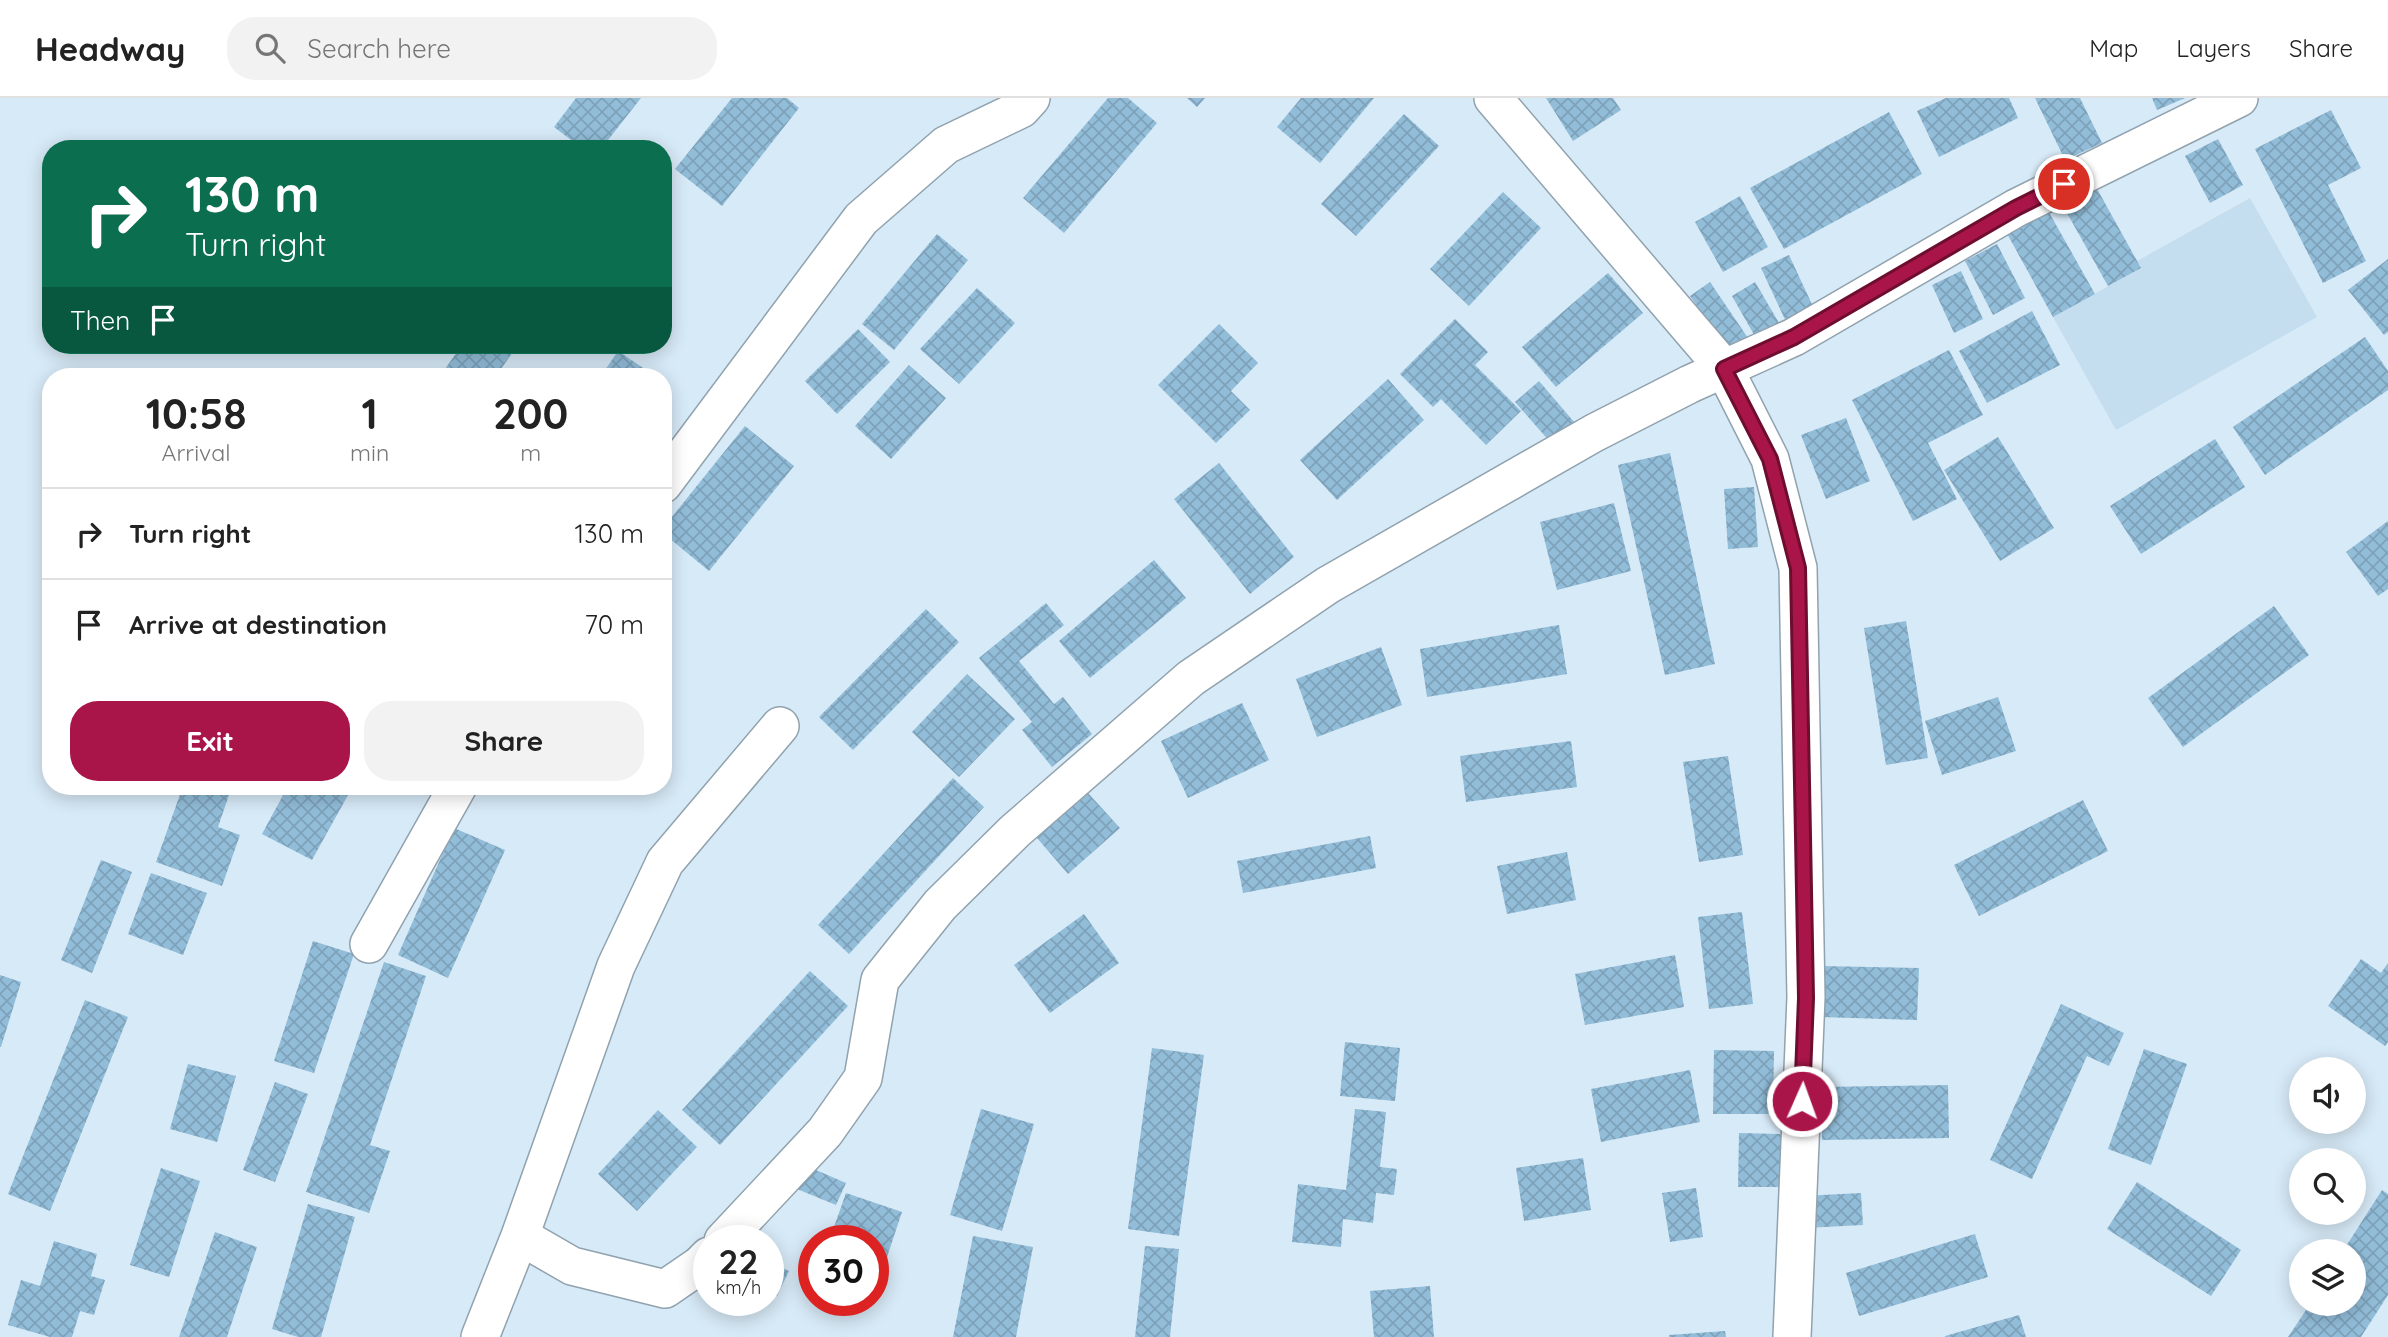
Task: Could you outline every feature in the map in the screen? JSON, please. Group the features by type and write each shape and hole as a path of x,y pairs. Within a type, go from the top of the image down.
{"street":[{"path":"672,472 861,219 946,145 1021,109 1031,98"},
{"path":"1493,98 1724,369 1770,459 1798,568 1806,998 1792,1337"},
{"path":"738,1225 825,1132 863,1078 880,981 940,905 1036,813 1191,678 1328,585 1594,433 1794,337 2016,208 2239,98"},
{"path":"480,1337 520,1236 616,966 665,862 780,726"},
{"path":"369,944 453,795"},
{"path":"520,1236 572,1266 665,1289 693,1270"}],"shaded area":[{"path":"2250,198 2317,317 2116,430 2053,317 2141,268 2137,261"}],"building":[{"path":"576,98 641,98 608,140 571,140 554,127"},
{"path":"732,98 787,98 799,108 722,206 675,169"},
{"path":"1108,98 1128,98 1157,123 1064,233 1023,198"},
{"path":"1187,98 1205,98 1197,107"},
{"path":"1301,98 1374,98 1320,163 1277,127"},
{"path":"1546,98 1613,98 1621,110 1573,141"},
{"path":"1946,98 2009,98 2018,118 1939,157 1917,111"},
{"path":"2035,98 2080,98 2102,143 2065,160"},
{"path":"2152,98 2185,98 2157,110"},
{"path":"2331,110 2361,168 2328,185 2366,261 2323,283 2255,149"},
{"path":"1889,112 1922,174 1784,249 1750,188"},
{"path":"1404,114 1439,146 1356,236 1321,204"},
{"path":"2218,139 2243,185 2210,203 2185,156"},
{"path":"2096,187 2141,268 2108,286 2063,206"},
{"path":"1503,192 1541,228 1469,306 1430,269"},
{"path":"1740,196 1768,247 1723,272 1695,222"},
{"path":"2046,207 2095,294 2053,317 2005,230"},
{"path":"937,234 968,260 894,350 862,324"},
{"path":"1997,244 2025,298 1993,315 1965,261"},
{"path":"1789,255 1817,315 1789,328 1761,268"},
{"path":"2388,259 2388,332 2384,335 2348,290"},
{"path":"1961,271 1983,319 1954,333 1932,285"},
{"path":"1608,273 1643,313 1556,387 1522,347"},
{"path":"1710,282 1748,338 1729,351 1690,296"},
{"path":"1755,282 1785,333 1761,347 1732,296"},
{"path":"977,288 1015,323 959,384 920,349"},
{"path":"2032,311 2060,365 1987,403 1959,351"},
{"path":"1455,319 1488,352 1475,365 1521,411 1486,445 1441,399 1433,407 1400,374"},
{"path":"1219,324 1258,363 1231,391 1250,410 1216,443 1158,385"},
{"path":"858,329 890,362 837,414 805,381"},
{"path":"2365,337 2388,371 2388,390 2265,475 2233,427"},
{"path":"1949,350 1983,415 1928,443 1957,499 1913,521 1852,400"},
{"path":"456,354 512,354 502,368 446,368"},
{"path":"616,354 622,354 643,368 606,368"},
{"path":"909,365 946,398 891,459 855,426"},
{"path":"1388,379 1424,420 1337,500 1300,460"},
{"path":"1539,381 1575,423 1551,443 1515,402"},
{"path":"1846,418 1870,481 1826,499 1801,435"},
{"path":"745,426 794,466 709,571 672,540 672,517"},
{"path":"1998,437 2054,528 2000,561 1944,470"},
{"path":"2215,439 2245,487 2141,554 2110,506"},
{"path":"1670,453 1715,664 1665,675 1618,465"},
{"path":"1219,463 1294,557 1250,594 1174,499"},
{"path":"1754,487 1758,547 1728,549 1724,489"},
{"path":"1614,503 1631,571 1557,590 1540,522"},
{"path":"2388,521 2388,589 2378,596 2346,552"},
{"path":"1154,560 1186,598 1090,678 1059,641"},
{"path":"1046,603 1064,625 1019,661 1054,704 1063,697 1092,734 1052,767 1022,730 1032,722 979,658"},
{"path":"2274,606 2309,655 2183,747 2148,698"},
{"path":"926,609 959,642 853,750 819,717"},
{"path":"1906,621 1928,758 1886,765 1864,628"},
{"path":"1559,625 1567,674 1427,697 1420,649"},
{"path":"1381,647 1402,705 1317,737 1296,679"},
{"path":"967,674 1015,719 959,777 912,732"},
{"path":"1998,697 2016,751 1942,775 1925,721"},
{"path":"1242,703 1269,760 1188,798 1161,741"},
{"path":"1571,741 1577,787 1466,802 1460,756"},
{"path":"1728,756 1743,855 1699,862 1683,762"},
{"path":"953,778 984,807 849,954 818,925"},
{"path":"1088,793 1120,828 1068,874 1037,838"},
{"path":"180,795 229,795 218,827 240,835 222,886 156,862"},
{"path":"283,795 348,795 312,860 262,834"},
{"path":"2083,800 2108,851 1979,916 1954,865"},
{"path":"454,828 505,850 448,978 398,955"},
{"path":"1370,836 1376,868 1243,893 1237,861"},
{"path":"1567,852 1576,900 1507,914 1497,866"},
{"path":"101,860 132,872 92,973 61,960"},
{"path":"151,873 207,893 183,955 128,934"},
{"path":"1742,912 1753,1004 1709,1009 1698,917"},
{"path":"1084,914 1119,963 1050,1013 1014,965"},
{"path":"313,941 354,954 314,1073 274,1061"},
{"path":"1675,955 1684,1007 1585,1025 1575,974"},
{"path":"2361,959 2381,973 2388,963 2388,1042 2385,1046 2328,1006"},
{"path":"384,962 426,976 370,1145 390,1151 369,1213 306,1192"},
{"path":"1822,966 1919,968 1917,1020 1820,1017"},
{"path":"810,971 848,1006 720,1145 682,1110"},
{"path":"0,975 21,982 1,1047 0,1047"},
{"path":"85,1000 128,1017 50,1211 8,1194"},
{"path":"2061,1004 2124,1033 2109,1066 2087,1056 2032,1179 1990,1160"},
{"path":"1345,1042 1400,1048 1395,1101 1340,1096"},
{"path":"1152,1048 1204,1055 1179,1236 1128,1229"},
{"path":"2144,1049 2187,1064 2151,1165 2108,1149"},
{"path":"1714,1050 1774,1051 1773,1114 1713,1114"},
{"path":"188,1064 236,1076 217,1142 170,1129"},
{"path":"1690,1070 1700,1122 1601,1142 1591,1089"},
{"path":"275,1082 308,1094 275,1182 243,1170"},
{"path":"1948,1085 1949,1138 1822,1140 1821,1087"},
{"path":"981,1109 1034,1124 1002,1231 950,1215"},
{"path":"1355,1109 1386,1112 1380,1167 1397,1169 1394,1195 1376,1193 1373,1223 1343,1219 1341,1247 1292,1242 1298,1184 1346,1190"},
{"path":"658,1110 697,1147 637,1211 598,1174"},
{"path":"1739,1133 1781,1134 1780,1187 1738,1187"},
{"path":"1583,1158 1591,1210 1524,1221 1516,1168"},
{"path":"802,1164 846,1183 836,1205 792,1187"},
{"path":"161,1168 200,1181 169,1277 130,1265"},
{"path":"2137,1182 2241,1250 2211,1296 2107,1229"},
{"path":"1696,1188 1703,1237 1670,1242 1662,1193"},
{"path":"2382,1190 2388,1194 2388,1295 2361,1337 2288,1337 2302,1316 2366,1316 2366,1239 2351,1239 2360,1225 2366,1225 2366,1215"},
{"path":"846,1193 902,1212 889,1251 889,1225 835,1225"},
{"path":"1861,1193 1863,1225 1805,1228 1803,1196"},
{"path":"308,1204 355,1217 321,1337 298,1337 272,1329"},
{"path":"215,1232 257,1247 227,1337 179,1337"},
{"path":"1975,1234 1988,1277 1859,1316 1846,1273"},
{"path":"973,1236 1033,1247 1016,1337 953,1337"},
{"path":"54,1241 97,1254 91,1276 105,1280 94,1315 80,1311 72,1337 50,1337 8,1325 21,1280 40,1286"},
{"path":"1145,1246 1179,1249 1170,1337 1135,1337"},
{"path":"784,1269 789,1271 784,1281"},
{"path":"1430,1286 1434,1337 1374,1337 1370,1291"},
{"path":"2019,1315 2026,1337 1945,1337 1945,1336"},
{"path":"1725,1331 1726,1337 1669,1337 1669,1335"}],"route":[{"path":"1802,1101 1806,998 1798,568 1770,459 1724,369 1794,337 2016,208 2064,184"}]}
